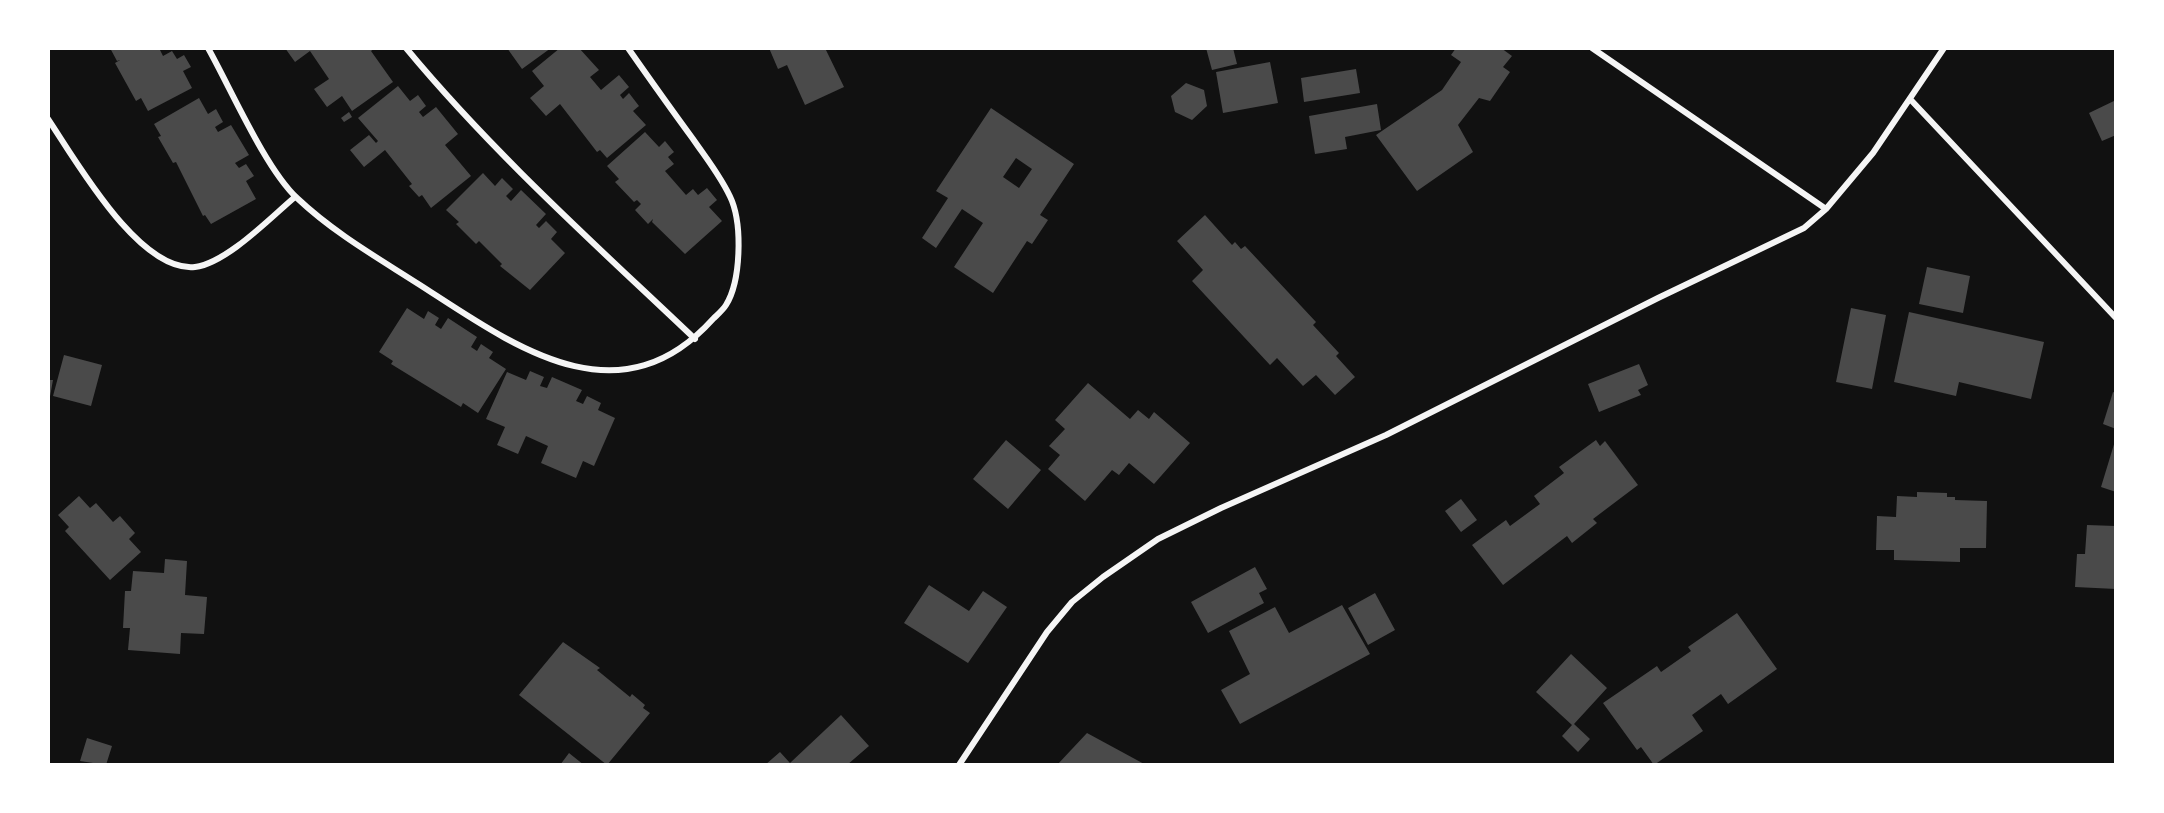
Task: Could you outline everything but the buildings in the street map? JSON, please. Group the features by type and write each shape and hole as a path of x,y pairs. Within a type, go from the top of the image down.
{"street":[{"path":"208,48 270,162 295,196 332,228 506,340 556,363 598,371 634,369 666,358 696,339 726,305 737,275 738,237 732,201 714,169 628,48"},
{"path":"406,48 450,102 550,201 696,339"},
{"path":"1592,48 1826,209"},
{"path":"959,765 1047,632 1072,602 1158,539 1221,508 1386,435 1658,298 1804,228 1826,209 1873,153 1944,48"},
{"path":"1910,99 2116,318"},
{"path":"48,119 108,209 148,250 176,265 195,267 219,257 295,196"}]}
